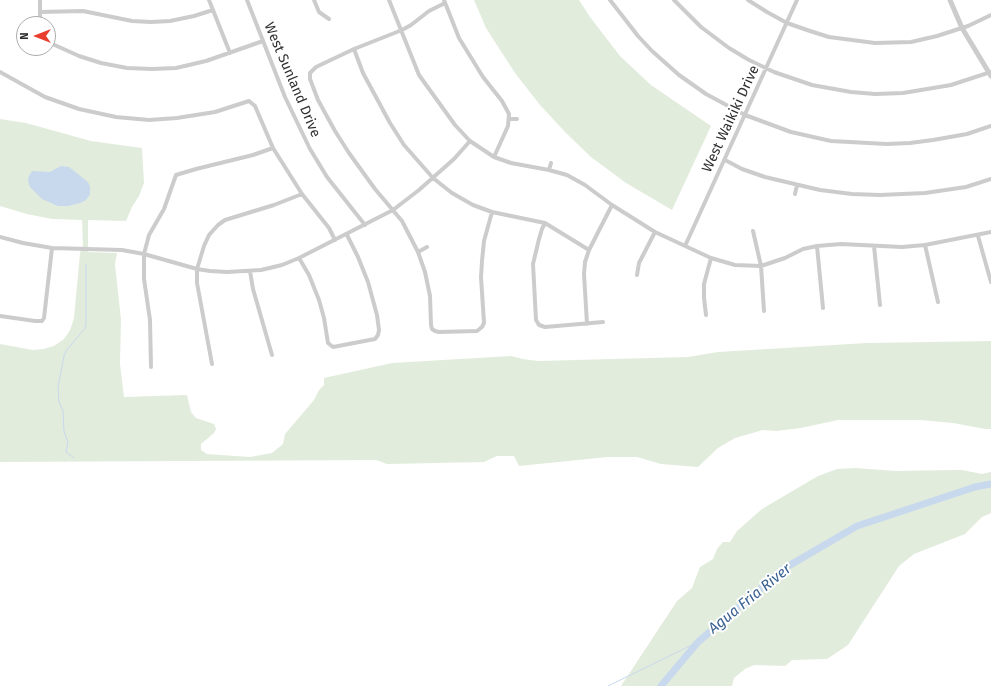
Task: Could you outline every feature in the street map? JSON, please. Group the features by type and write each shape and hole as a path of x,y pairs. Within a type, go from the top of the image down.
{"street":[{"path":"40,0 40,16"},
{"path":"209,0 230,53"},
{"name":"West Sunland Drive","path":"247,0 284,97 310,149 327,177 365,225"},
{"path":"314,0 319,12 329,19"},
{"path":"390,0 419,74 455,125 470,141 494,157 523,166 549,170 568,176 585,185 612,205 655,232 711,258 735,265 760,266 785,258 802,249 817,246 841,244 902,247 925,245 978,236 991,232"},
{"path":"610,0 638,36 652,51 679,75 706,94 745,115 791,132 831,140 859,143 910,143 967,134 991,126"},
{"path":"674,0 701,27 723,44 749,60 766,68 812,85 851,92 875,94 903,93 951,85 990,74 962,28 950,0"},
{"path":"748,0 787,23 829,37 875,43 910,42 937,36 962,28 991,15"},
{"name":"West Waikiki Drive","path":"685,246 787,23 796,0"},
{"path":"492,212 484,241 482,261 481,277 484,322 482,327 477,331 435,331 432,329 431,325 430,296 425,272 418,252 402,221 375,189 335,131 318,100 310,79 310,73 316,67 354,49 402,30 445,1 459,38 483,77 502,101 509,114 505,134 494,157"},
{"path":"40,12 83,11 132,21 151,22 176,20 213,10"},
{"path":"56,46 73,54 101,63 127,68 152,69 184,66 206,61 263,41"},
{"path":"354,49 363,73 390,123 404,145 433,178 452,193 473,205 492,212 545,223 589,250"},
{"path":"0,72 45,97 79,109 116,117 149,120 177,118 215,112 249,101 255,106 273,148 302,194 329,228 335,240"},
{"path":"509,119 517,119"},
{"path":"0,237 52,248 122,250 144,254 197,269 226,272 250,271 273,267 299,258 393,210 433,178 454,159 470,141"},
{"path":"151,367 150,320 144,279 144,254 149,235 164,209 176,175 253,155 273,148"},
{"path":"724,160 742,169 765,177 826,191 852,194 880,195 925,193 991,180"},
{"path":"549,170 551,163"},
{"path":"795,194 797,185"},
{"path":"212,364 197,283 197,269 209,235 218,225 234,217 274,205 302,194"},
{"path":"587,324 584,274 585,262 589,250 612,205"},
{"path":"545,223 540,234 534,264 536,320 539,325 545,327 603,322"},
{"path":"753,231 760,266 764,311"},
{"path":"637,275 639,263 655,232"},
{"path":"299,258 309,275 319,300 324,318 327,340 330,345 333,347 375,339 379,330 377,315 368,282 347,234"},
{"path":"978,236 991,282"},
{"path":"925,245 938,302"},
{"path":"817,246 823,308"},
{"path":"874,246 880,305"},
{"path":"418,252 427,247"},
{"path":"0,316 42,321 46,314 52,248"},
{"path":"706,315 704,284 711,258"},
{"path":"250,271 253,289 272,355"}],"green space":[{"path":"474,0 579,0 620,56 651,85 711,126 672,210 626,183 591,157 566,133 540,105 515,73 486,28"},
{"path":"0,119 26,123 91,141 142,148 144,183 139,196 126,221 88,220 88,252 117,253 115,264 121,320 120,364 124,397 187,395 191,412 196,418 214,424 216,429 214,433 201,444 201,450 207,454 250,457 272,453 283,444 285,434 314,400 319,390 324,385 324,378 392,363 511,356 538,361 688,357 718,352 867,343 991,341 991,429 920,420 838,420 801,428 776,431 763,430 735,438 718,448 698,467 661,464 637,457 608,457 519,466 514,456 497,456 484,462 387,464 376,460 0,462 0,344 33,350 54,346 64,339 70,330 74,318 80,253 83,245 82,220 52,219 27,214 0,206"},
{"path":"855,468 896,471 962,470 982,474 991,472 991,513 982,517 965,534 914,554 899,566 848,645 827,659 792,660 785,666 754,665 745,669 734,678 732,686 621,686 677,601 692,588 700,567 713,559 717,549 723,542 730,542 737,531 762,509 818,476 837,469"}],"water":[{"path":"61,166 69,167 88,182 90,194 86,200 68,206 58,206 42,199 30,187 28,181 32,171 50,172"}],"waterway":[{"path":"74,458 66,452 68,442 64,432 63,411 59,402 58,387 66,351 85,328 86,324 86,264"},
{"name":"Agua Fria River","path":"661,686 698,642 785,568 857,526 975,487 991,484"},
{"path":"608,686 698,642"}]}
